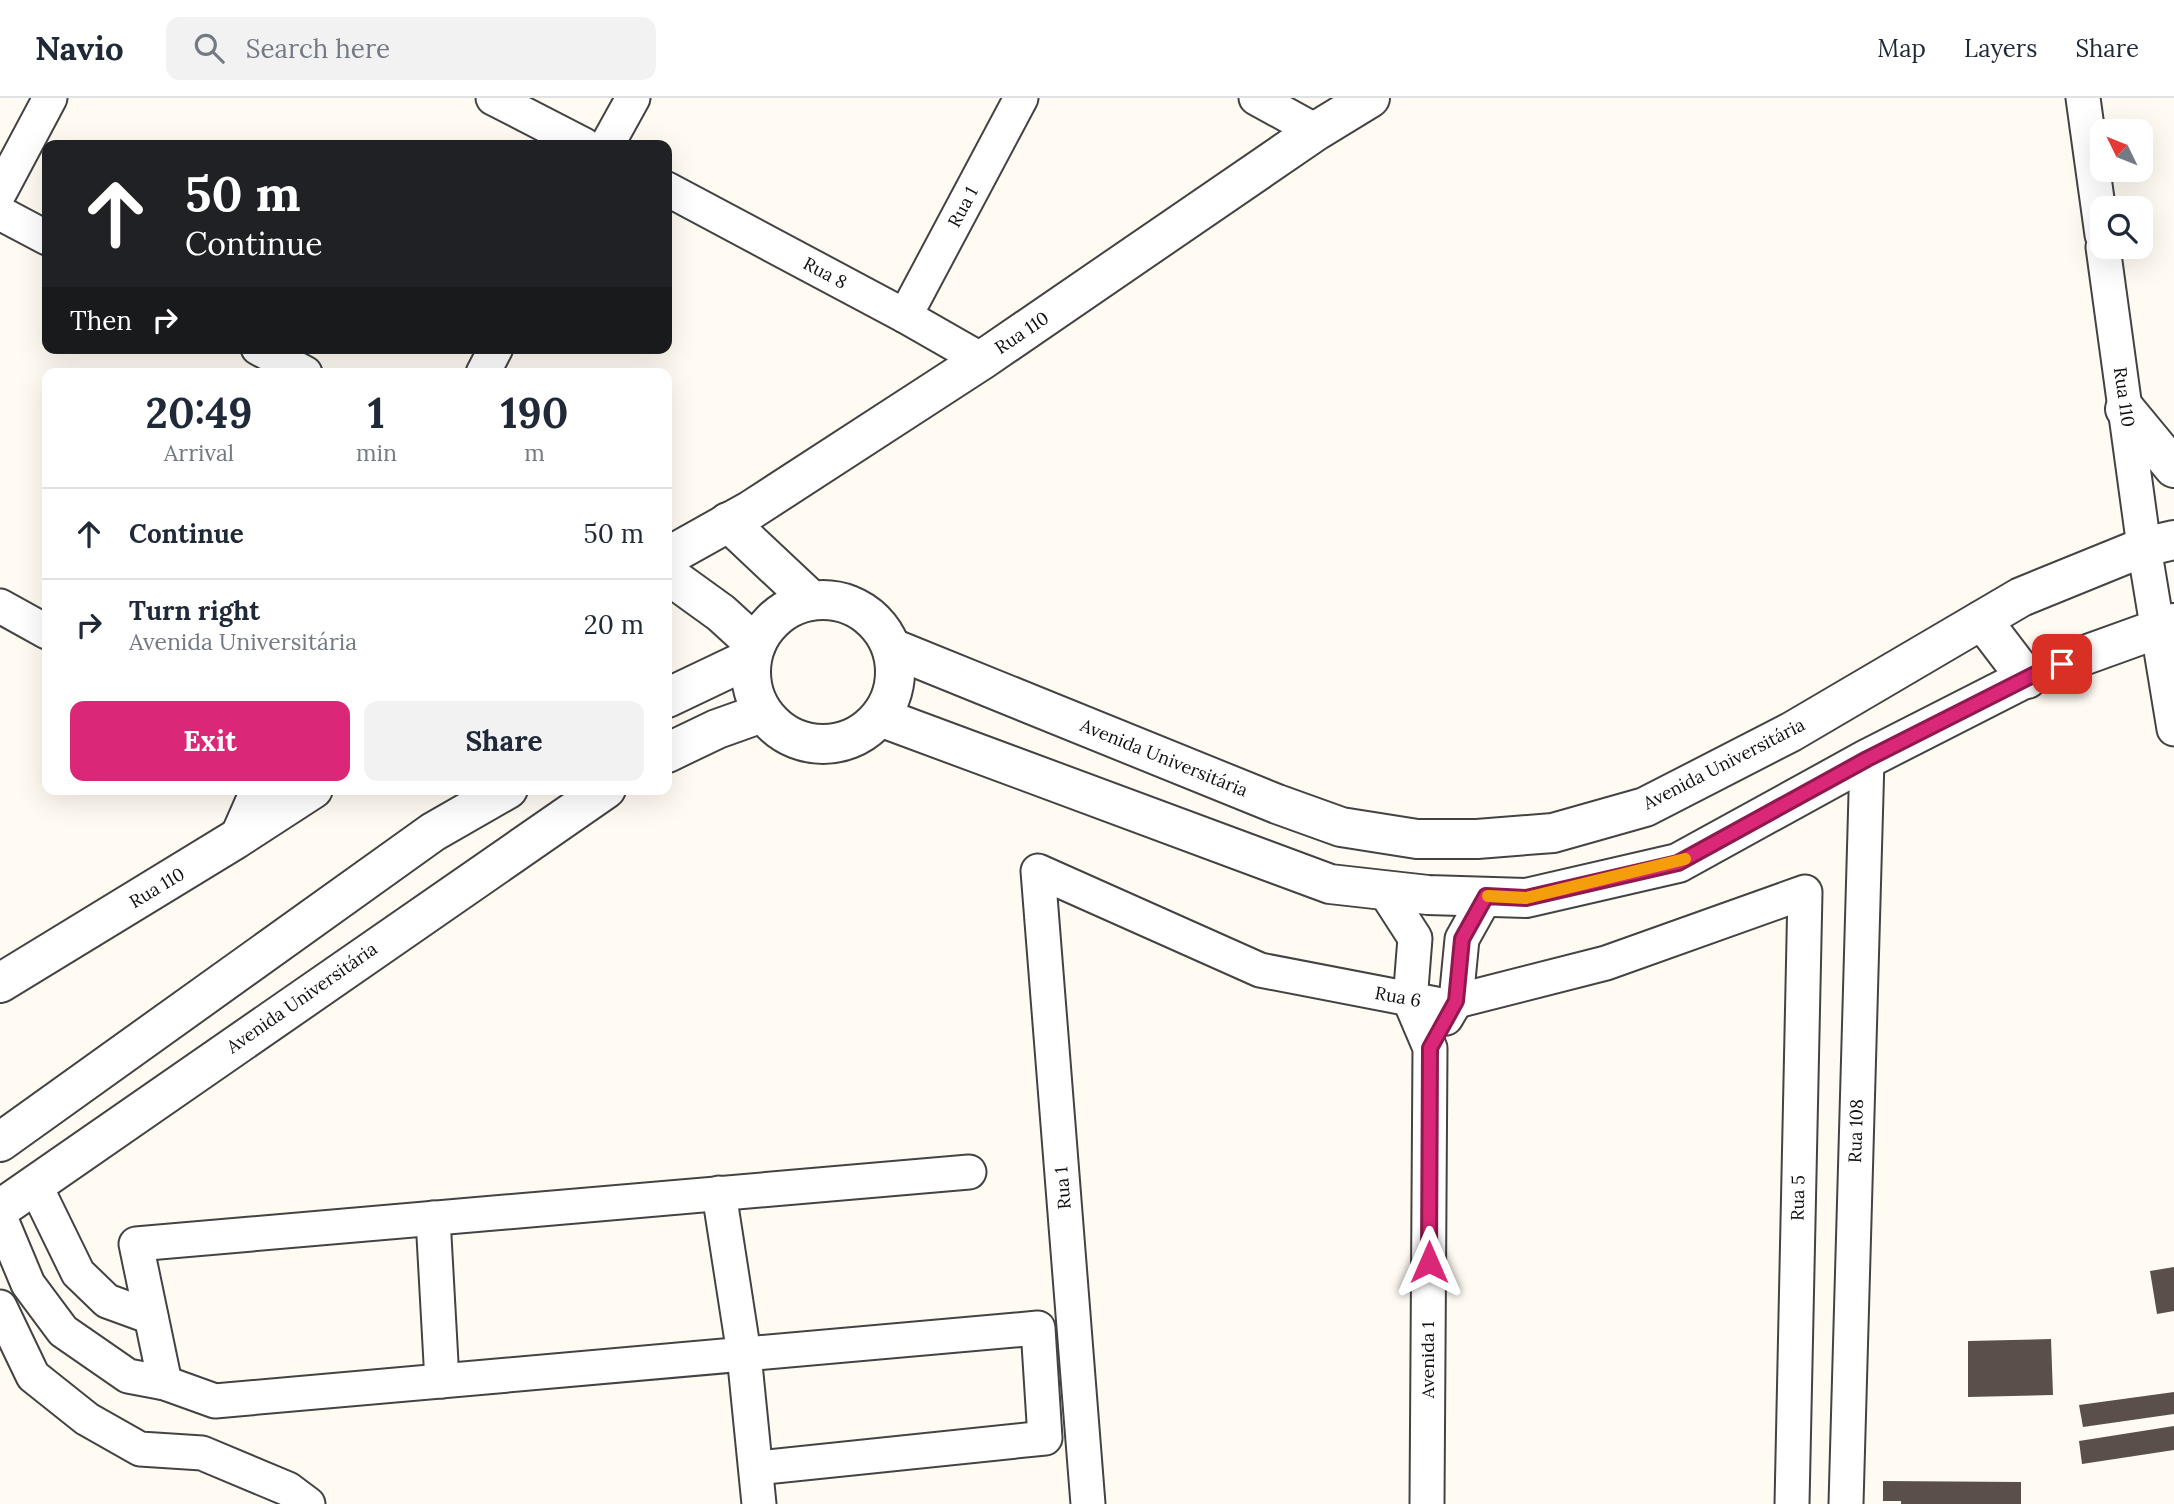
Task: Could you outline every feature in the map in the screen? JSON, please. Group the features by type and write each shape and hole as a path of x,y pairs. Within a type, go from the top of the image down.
{"street":[{"path":"0,192 50,98"},
{"path":"493,98 574,140"},
{"path":"610,140 633,98"},
{"name":"Rua 1","path":"905,316 1021,98"},
{"path":"1256,98 1316,131"},
{"name":"Rua 110","path":"672,554 751,510 982,360 1316,131 1370,98"},
{"path":"2083,98 2097,196"},
{"name":"Rua 8","path":"672,192 982,360"},
{"path":"0,213 42,235"},
{"name":"Rua 110","path":"2105,259 2125,409 2159,544 2174,729"},
{"path":"269,354 295,368"},
{"path":"2125,409 2174,468"},
{"path":"728,522 811,600"},
{"name":"Avenida Universitária","path":"892,648 1277,804 1341,827 1418,839 1477,839 1553,833 1644,807 1791,732 2021,597 2159,544"},
{"path":"672,578 721,613 754,651"},
{"path":"831,599 851,604 869,615 883,629 892,648 894,684 880,717 859,735 833,744 806,743 781,733 762,713 751,687 754,651 772,620 790,607 811,600 831,599"},
{"path":"0,606 42,629"},
{"path":"1982,620 2027,679"},
{"path":"880,717 1330,884 1384,890 1526,898 1678,863 1867,759 2039,672 2166,627"},
{"path":"672,695 754,651"},
{"path":"672,750 717,729 762,713"},
{"name":"Rua 108","path":"1846,1504 1867,759"},
{"path":"236,839 255,795"},
{"name":"Rua 110","path":"0,983 304,795"},
{"path":"0,1142 433,832 498,795"},
{"name":"Avenida Universitária","path":"0,1209 597,795"},
{"path":"433,832 474,879"},
{"name":"Rua 1","path":"1038,871 1088,1504"},
{"name":"Rua 6","path":"1038,871 1260,970 1441,1005 1606,963 1805,892"},
{"path":"1384,890 1415,938 1410,1001"},
{"name":"Rua 5","path":"1791,1504 1805,892"},
{"path":"1456,1001 1462,939 1486,896"},
{"name":"Avenida 1","path":"1410,1001 1430,1048 1427,1504"},
{"name":"Avenida 1","path":"1430,1048 1456,1001"},
{"path":"164,1383 136,1244 969,1172"},
{"path":"35,1185 78,1273 107,1301 151,1317"},
{"path":"719,1193 744,1354 760,1504"},
{"path":"0,1217 29,1284 63,1331 128,1376 164,1383 215,1401 1038,1328 1045,1438 757,1468"},
{"path":"433,1218 442,1381"},
{"path":"0,1307 33,1376 87,1419 140,1449 202,1453 288,1489 308,1504"}],"building":[{"path":"2174,1267 2174,1311 2157,1314 2150,1271"},
{"path":"2051,1339 2053,1395 1968,1397 1968,1341"},
{"path":"2174,1392 2174,1414 2083,1427 2079,1405"},
{"path":"2174,1426 2174,1450 2082,1464 2079,1441"},
{"path":"1883,1481 2021,1482 2021,1504 1901,1504 1901,1501 1883,1501"}],"slow traffic":[{"path":"1488,896 1526,898 1678,863 1685,859"}],"route":[{"path":"1429,1262 1430,1048 1456,1001 1462,939 1486,896 1526,898 1678,863 1867,759 2039,672 2062,664"}]}
